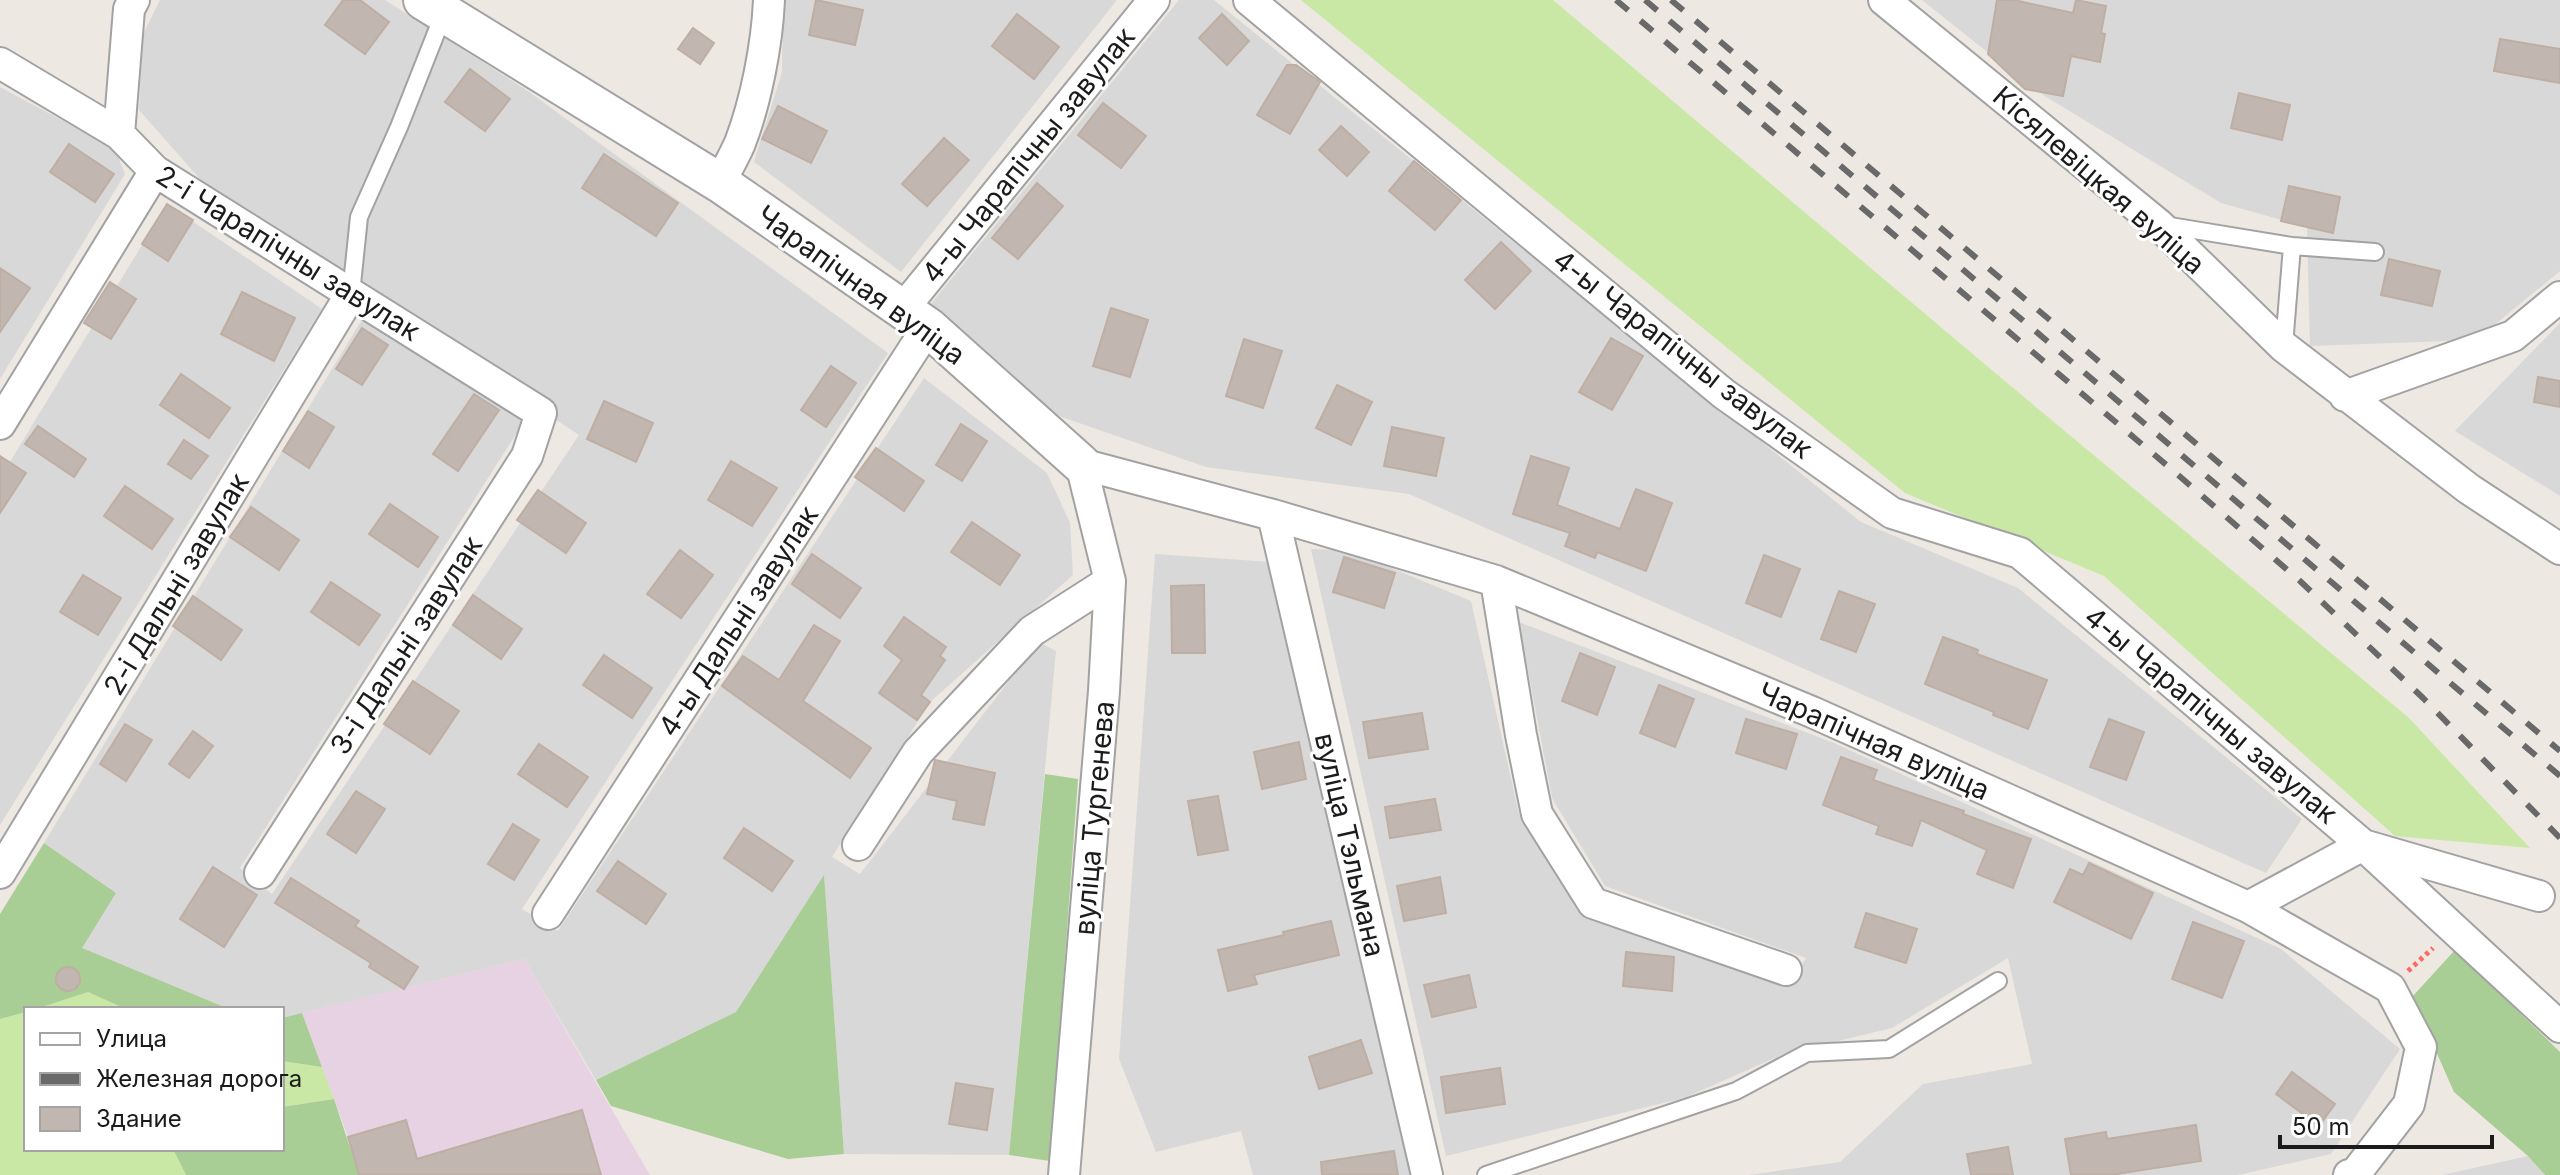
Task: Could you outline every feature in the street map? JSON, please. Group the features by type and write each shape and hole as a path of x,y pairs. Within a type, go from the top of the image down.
{"street":[{"path":"119,134 129,9 134,0"},
{"path":"720,183 740,142 753,95 767,32 769,0"},
{"name":"4-ы Чарапічны завулак","path":"915,318 1154,0"},
{"name":"4-ы Чарапічны завулак","path":"1249,0 1724,394 1892,513 2020,553 2363,845 2560,1027"},
{"name":"Кісялевіцкая вуліца","path":"1884,0 2158,224 2284,347 2469,489 2560,549"},
{"name":"Чарапічная вуліца","path":"433,6 720,183 915,318 1081,464 1273,515 1496,581 1812,712 2248,907 2390,988 2421,1047 2409,1104 2355,1174 2349,1175"},
{"name":"2-і Чарапічны завулак","path":"0,63 119,134 155,171 541,413"},
{"path":"0,424 155,171"},
{"name":"2-і Дальні завулак","path":"0,873 351,294"},
{"path":"2345,396 2513,336 2560,297"},
{"name":"4-ы Дальні завулак","path":"548,914 915,318"},
{"name":"3-і Дальні завулак","path":"260,873 527,456 541,413"},
{"name":"вуліца Тургенева","path":"1067,1172 1110,581 1081,464"},
{"name":"вуліца Тэльмана","path":"1273,515 1427,1175"},
{"path":"858,845 918,752 1032,631 1110,581"},
{"path":"1496,581 1537,814 1593,903 1786,970"},
{"path":"2248,907 2363,845 2539,896"}],"lane":[{"path":"351,294 359,217 399,127 433,6"},
{"path":"2158,224 2292,246 2375,252"},
{"path":"2284,347 2292,246"},
{"path":"1486,1175 1736,1091 1807,1053 1889,1049 1998,981"}],"shaded area":[{"path":"160,0 385,0 525,89 888,353 522,909 558,931 924,378 1047,473 1070,523 1073,575 930,702 832,857 860,874 1039,642 1056,651 1009,1155 844,1154 824,876 736,1012 596,1080 524,959 284,1018 284,1007 224,1007 81,948 116,893 44,843 363,318 525,420 240,868 272,894 579,435 208,188 139,110 143,34"},
{"path":"783,0 1117,0 901,272 754,162 782,72"},
{"path":"1179,0 1214,0 1861,522 2018,588 2302,819 2266,873 1409,494 1206,467 1056,415 930,305"},
{"path":"1922,0 2560,0 2560,271 2476,340 2310,346 2307,227 2221,203 2035,90"},
{"path":"0,87 115,149 125,174 0,379"},
{"path":"167,204 322,309 0,825 0,478"},
{"path":"2560,323 2560,496 2455,431"},
{"path":"1311,549 1348,550 1471,601 1519,814 1577,906 1790,985 1806,958 1605,886 1552,798 1519,622 1834,743 2281,949 2400,1049 2331,1154 2238,1175 1749,1175 1840,1162 1923,1084 2032,1064 2008,958 1892,1028 1784,1054 1684,1098 1446,1156"},
{"path":"1155,554 1271,562 1410,1175 1253,1175 1241,1131 1156,1152 1119,1059"},
{"path":"524,959 650,1175 359,1175 302,1013"},
{"path":"2528,1156 2545,1175 2442,1175"}],"green space":[{"path":"1301,0 1553,0 2409,718 2530,848 2395,836 2104,576 1905,493"},
{"path":"1045,774 1078,779 1050,1161 1009,1155"},
{"path":"44,843 116,893 82,948 224,1007 122,1007 88,992 42,1007 24,1007 24,1013 0,1019 0,914"},
{"path":"824,875 844,1154 788,1159 611,1106 596,1080 736,1012"},
{"path":"2455,950 2560,1052 2560,1175 2545,1175 2528,1156 2454,1092 2412,997"},
{"path":"88,992 122,1007 42,1007"},
{"path":"24,1013 24,1151 174,1151 186,1175 0,1175 0,1019"},
{"path":"302,1013 322,1067 284,1061 284,1018"},
{"path":"284,1061 322,1067 334,1099 284,1107"},
{"path":"334,1099 359,1175 186,1175 174,1151 284,1151 284,1107"}],"building":[{"path":"343,0 360,0 389,22 365,54 325,25"},
{"path":"816,0 863,10 855,45 809,35"},
{"path":"1997,0 2014,0 2073,13 2076,0 2106,6 2100,62 2071,56 2063,96 2025,89 1988,54"},
{"path":"1017,14 1059,47 1034,79 992,46"},
{"path":"1222,14 1249,41 1227,65 1199,38"},
{"path":"693,28 714,43 700,64 678,49"},
{"path":"2500,39 2560,49 2560,83 2494,71"},
{"path":"1287,65 1296,65 1320,82 1290,134 1257,115"},
{"path":"470,69 510,99 485,131 445,102"},
{"path":"2239,93 2290,105 2282,140 2231,128"},
{"path":"1103,103 1146,136 1121,168 1078,135"},
{"path":"778,106 827,131 811,163 762,139"},
{"path":"1341,126 1369,152 1347,176 1319,150"},
{"path":"944,138 969,160 927,206 902,184"},
{"path":"69,144 114,174 95,202 50,172"},
{"path":"604,154 678,203 656,236 582,188"},
{"path":"1414,161 1461,200 1435,230 1389,191"},
{"path":"1037,183 1063,206 1018,259 992,238"},
{"path":"2289,186 2340,197 2333,233 2281,221"},
{"path":"167,204 193,220 168,261 142,244"},
{"path":"1501,242 1531,271 1495,309 1465,280"},
{"path":"2389,259 2440,271 2432,306 2381,295"},
{"path":"0,268 30,288 0,332"},
{"path":"110,282 136,299 111,339 84,323"},
{"path":"242,292 295,318 274,361 221,334"},
{"path":"1111,308 1148,320 1130,377 1093,366"},
{"path":"362,328 388,345 362,385 336,369"},
{"path":"1611,338 1643,356 1612,410 1579,392"},
{"path":"1244,339 1282,351 1263,408 1226,396"},
{"path":"831,366 856,383 826,427 801,410"},
{"path":"181,374 230,408 209,438 160,405"},
{"path":"2538,377 2560,381 2560,407 2534,402"},
{"path":"1337,385 1372,402 1351,445 1316,428"},
{"path":"474,394 499,410 458,471 433,454"},
{"path":"604,401 653,423 636,462 587,439"},
{"path":"308,411 334,427 309,468 283,451"},
{"path":"961,424 987,441 962,481 936,465"},
{"path":"38,426 86,459 74,477 25,444"},
{"path":"1392,427 1444,438 1436,476 1384,466"},
{"path":"184,440 208,456 191,479 168,464"},
{"path":"876,448 924,481 904,511 855,477"},
{"path":"0,456 26,473 0,513"},
{"path":"1531,456 1569,468 1557,505 1620,529 1636,489 1672,503 1646,571 1597,552 1595,558 1565,546 1570,533 1513,514"},
{"path":"731,461 777,488 752,526 708,500"},
{"path":"125,486 173,519 152,549 104,516"},
{"path":"538,490 586,523 566,553 517,520"},
{"path":"390,504 438,537 418,567 369,534"},
{"path":"251,507 299,540 279,570 230,537"},
{"path":"972,522 1020,555 1000,585 951,552"},
{"path":"680,550 713,575 681,618 647,594"},
{"path":"812,554 861,588 840,618 792,584"},
{"path":"1764,555 1800,569 1781,617 1746,603"},
{"path":"1344,557 1395,573 1384,608 1333,592"},
{"path":"83,575 121,598 98,635 60,612"},
{"path":"331,582 380,615 359,645 311,612"},
{"path":"1204,585 1205,653 1172,653 1171,586"},
{"path":"1839,591 1875,604 1856,652 1821,639"},
{"path":"473,595 522,629 501,659 453,625"},
{"path":"193,596 242,630 221,660 173,626"},
{"path":"904,617 946,647 940,656 945,660 921,695 930,702 917,720 879,693 902,660 884,646"},
{"path":"814,625 840,641 803,701 871,748 850,778 722,686 743,656 779,680"},
{"path":"1943,637 1978,650 1977,654 2047,680 2028,729 1925,684"},
{"path":"1580,653 1615,667 1597,715 1562,701"},
{"path":"604,655 652,688 632,718 583,685"},
{"path":"413,681 459,711 430,754 384,724"},
{"path":"1659,685 1694,699 1675,747 1640,733"},
{"path":"1422,713 1428,749 1369,758 1363,722"},
{"path":"1746,719 1797,734 1786,769 1736,753"},
{"path":"2109,719 2144,732 2126,780 2090,767"},
{"path":"125,724 152,740 126,781 100,764"},
{"path":"193,731 213,746 189,778 169,764"},
{"path":"1299,742 1306,779 1262,789 1254,752"},
{"path":"539,744 588,777 567,807 518,774"},
{"path":"1841,757 1877,770 1873,780 1964,811 1963,814 2031,839 2013,888 1977,874 1987,850 1921,820 1912,846 1876,834 1879,826 1823,805"},
{"path":"935,760 995,773 984,825 953,819 957,801 927,794"},
{"path":"356,791 385,809 356,853 327,834"},
{"path":"1218,796 1228,850 1198,855 1188,801"},
{"path":"1435,799 1441,830 1390,838 1385,807"},
{"path":"513,824 539,840 514,880 488,864"},
{"path":"744,828 793,861 772,891 724,858"},
{"path":"618,861 666,894 646,924 597,891"},
{"path":"2089,863 2153,893 2131,939 2054,902 2070,869 2083,875"},
{"path":"213,867 257,895 224,947 180,919"},
{"path":"1440,877 1446,913 1404,921 1397,886"},
{"path":"291,878 359,921 355,926 418,967 404,989 369,967 371,963 275,903"},
{"path":"1866,913 1917,929 1906,963 1855,947"},
{"path":"1331,921 1339,955 1254,975 1257,984 1228,991 1218,950"},
{"path":"2193,922 2244,941 2222,998 2172,979"},
{"path":"1626,952 1674,957 1672,991 1623,986"},
{"path":"68,967 76,971 80,979 76,987 68,991 60,987 56,979 60,971"},
{"path":"1469,975 1476,1007 1432,1017 1424,985"},
{"path":"1361,1040 1372,1073 1319,1089 1309,1057"},
{"path":"1500,1068 1505,1104 1446,1113 1441,1077"},
{"path":"2292,1072 2335,1104 2319,1126 2276,1094"},
{"path":"956,1083 993,1089 987,1130 949,1124"},
{"path":"582,1110 601,1175 359,1175 348,1137 406,1120 417,1159"},
{"path":"2196,1125 2201,1161 2110,1175 2071,1175 2065,1139 2106,1132 2107,1139"},
{"path":"2008,1147 2013,1175 1971,1175 1967,1154"},
{"path":"1394,1151 1398,1175 1322,1175 1321,1162"}],"railway":[{"path":"1616,0 2300,581 2423,698 2560,838"},
{"path":"1645,0 2560,776"},
{"path":"1671,0 2560,751"}]}
